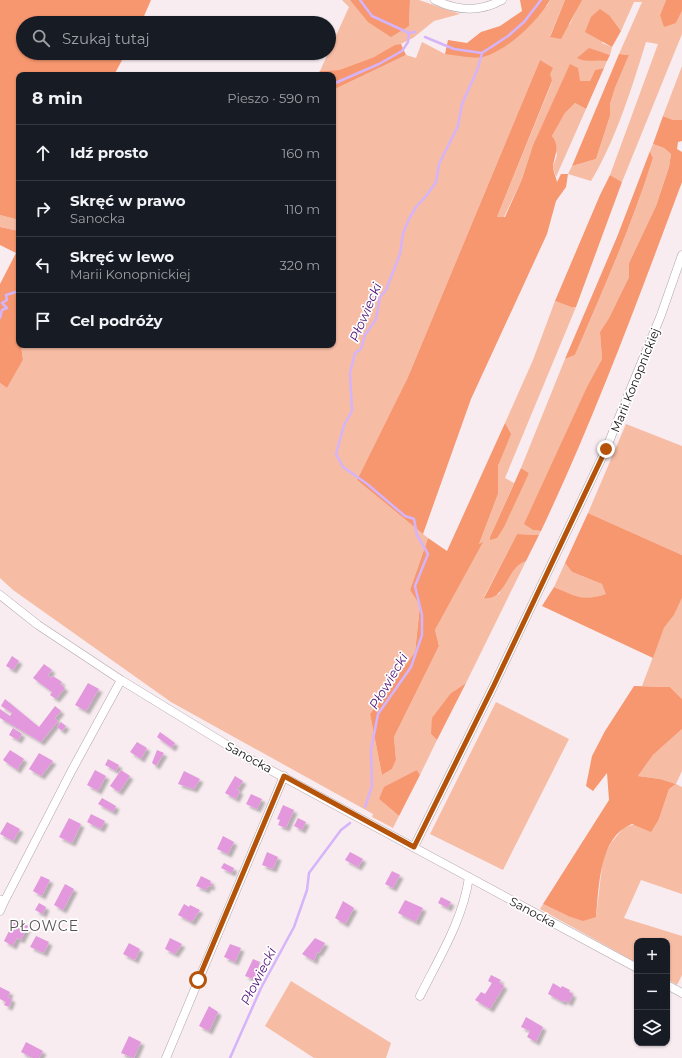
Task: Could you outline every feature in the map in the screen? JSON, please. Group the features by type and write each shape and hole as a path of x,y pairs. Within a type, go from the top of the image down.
{"street":[{"path":"435,0 454,7 477,9 494,5 502,0"},
{"name":"Marii Konopnickiej","path":"414,847 494,685 606,449 661,315 682,255"},
{"name":"Sanocka","path":"0,595 38,624 121,680 250,759 634,966"},
{"path":"0,911 2,901 121,680"},
{"path":"166,1058 284,776"},
{"path":"420,996 459,916 467,892 469,877"},
{"path":"670,987 682,993"}],"shaded area":[{"path":"0,0 151,0 144,16 16,16 16,60 122,60 116,72 16,72 16,219 0,215"},
{"path":"342,0 350,0 356,6 409,26 410,0 419,0 460,14 434,21 413,38 374,57 339,70 320,71 325,60 336,60 336,36 349,7"},
{"path":"350,0 410,0 409,26 391,37 368,22"},
{"path":"520,0 550,0 530,26 512,42 493,53 483,57 445,54 448,40 467,43 481,32 500,26 522,11"},
{"path":"550,0 565,0 550,36 570,24 581,0 666,0 660,15 676,23 682,11 682,34 622,182 610,175 658,44 646,42 616,131 591,181 568,174 572,166 596,159 610,116 610,104 615,88 629,55 619,54 642,2 634,2 621,31 610,16 602,43 612,47 610,55 600,52 581,60 599,59 607,61 604,68 595,70 590,81 580,81 570,65 533,145 522,179 504,217 497,217 552,82 540,60 408,377 357,480 428,538 410,590 420,604 415,652 370,714 382,775 392,769 396,760 394,737 439,646 435,630 482,543 479,544 498,494 498,466 510,434 505,423 533,360 555,301 571,307 576,307 505,478 514,483 490,540 529,473 521,468 565,359 575,355 617,257 653,158 650,151 653,144 664,148 671,154 669,167 656,206 629,263 629,277 609,318 600,332 602,359 587,388 525,524 533,530 541,531 539,535 517,534 484,597 499,594 516,566 526,561 466,683 451,693 431,734 437,740 420,775 417,770 379,799 399,816 393,828 372,817 373,814 171,702 13,590 0,578 0,383 7,388 23,360 21,348 336,348 336,89 406,55 416,58 422,42 445,54 547,6"},
{"path":"565,0 582,0 561,39 550,37"},
{"path":"666,0 682,0 682,11 676,23 664,27 660,15"},
{"path":"600,9 610,16 621,31 612,47 585,32 591,17"},
{"path":"401,44 406,55 336,89 336,72 319,72 339,70 374,57 395,45"},
{"path":"589,48 610,55 607,61 584,60 577,58"},
{"path":"619,54 629,55 615,88 610,104 610,116 596,159 572,166"},
{"path":"540,60 553,68 550,74 552,81 497,217 505,217 522,179 533,145 570,64 578,68 580,81 590,81 595,70 604,68 586,109 575,103 565,113 552,136 556,144 556,154 553,166 554,172 557,182 561,174 568,174 566,187 556,201 547,234 471,399 423,534 357,480 408,377"},
{"path":"682,66 682,120 673,120 663,116"},
{"path":"575,103 586,109 556,177 553,167 557,155 552,136 565,113"},
{"path":"663,116 673,120 682,120 682,141 678,142 677,149 682,152 682,182 598,402 580,445 541,531 533,530 524,524 587,387 602,359 600,332 609,318 629,277 629,263 656,206 669,167 671,154 664,148 653,144"},
{"path":"650,151 653,158 617,257 575,355 565,359 617,237"},
{"path":"610,175 622,182 576,307 571,307 555,301"},
{"path":"0,215 16,219 16,230 0,227"},
{"path":"0,227 16,230 16,253 0,245"},
{"path":"16,253 16,348 21,348 23,360 7,388 0,383 0,284"},
{"path":"505,423 511,434 498,466 498,494 479,544 483,542 435,630 439,646 394,737 396,760 392,769 382,775 370,714 415,652 420,605 410,590 428,538 447,551"},
{"path":"626,424 682,446 682,555 588,513"},
{"path":"521,468 529,473 504,527 497,538 490,540 490,537"},
{"path":"588,513 682,555 682,598 674,615 664,628 653,658 542,606 554,587 585,598 606,594 602,584 572,572 565,563"},
{"path":"517,534 539,535 526,561 519,564 502,589 491,598 484,598"},
{"path":"565,563 572,572 602,584 607,594 585,598 554,587"},
{"path":"682,598 682,699 670,687 642,686 664,628 674,615"},
{"path":"466,683 437,740 431,734 432,718 451,693"},
{"path":"634,686 670,687 682,699 682,729 653,755 638,776 660,779 676,784 669,789 659,819 651,832 632,824 621,830 613,839 603,864 598,892 596,917 583,921 568,916 543,904 609,800 607,773 593,791 586,786 592,756 605,731"},
{"path":"496,702 569,739 503,870 430,834"},
{"path":"682,729 682,771 676,784 660,779 638,776 653,755"},
{"path":"417,770 420,775 399,816 379,799 384,787"},
{"path":"676,784 682,787 682,894 641,880 624,918 682,936 682,975 677,985 670,981 670,938 634,938 634,961 540,909 543,904 568,916 596,917 603,858 611,843 624,827 659,819 669,789"},
{"path":"291,981 391,1043 386,1058 314,1058 265,1026"}],"building":[{"path":"12,656 19,661 13,670 6,666"},
{"path":"44,664 52,670 48,675 51,678 53,676 62,682 60,684 65,688 56,699 50,695 52,692 33,678"},
{"path":"88,683 99,689 86,711 75,705"},
{"path":"5,699 39,727 55,706 61,711 55,718 58,721 41,742 0,718 0,709 10,716 12,713 1,706"},
{"path":"61,722 66,726 62,731 57,727"},
{"path":"13,728 22,734 18,740 9,735"},
{"path":"160,732 175,743 172,748 157,737"},
{"path":"137,742 147,748 141,759 130,752"},
{"path":"10,750 24,759 17,770 3,760"},
{"path":"157,750 164,753 156,766 152,763"},
{"path":"39,753 53,761 41,776 29,769"},
{"path":"108,759 119,765 116,771 105,765"},
{"path":"95,770 106,776 98,791 87,785"},
{"path":"121,770 130,776 119,792 110,786"},
{"path":"184,771 200,779 194,789 178,784"},
{"path":"235,776 243,781 237,790 240,791 236,799 225,793"},
{"path":"251,794 262,799 257,809 246,804"},
{"path":"102,798 116,806 113,812 98,804"},
{"path":"283,805 294,810 286,828 278,825 280,820 277,819"},
{"path":"91,814 105,821 101,829 87,822"},
{"path":"69,818 81,824 72,843 59,837"},
{"path":"298,818 306,822 302,830 294,826"},
{"path":"7,822 20,829 13,841 0,834"},
{"path":"223,836 234,842 228,854 217,849"},
{"path":"267,852 278,857 273,869 262,865"},
{"path":"350,852 363,859 358,867 345,860"},
{"path":"224,863 234,868 232,873 221,868"},
{"path":"392,871 400,875 393,888 385,884"},
{"path":"41,876 50,880 42,896 33,891"},
{"path":"201,876 211,881 211,887 208,886 206,890 196,886"},
{"path":"65,884 74,889 63,910 54,905"},
{"path":"441,897 451,902 448,908 438,903"},
{"path":"405,900 423,908 416,922 398,913"},
{"path":"343,901 354,908 345,924 335,918"},
{"path":"39,903 46,907 43,914 35,910"},
{"path":"184,904 200,910 192,922 178,915"},
{"path":"15,919 28,926 21,940 17,938 13,946 4,941"},
{"path":"36,936 49,942 44,953 30,947"},
{"path":"170,938 182,944 175,954 165,949"},
{"path":"315,938 325,943 319,953 317,952 314,961 302,954"},
{"path":"129,943 140,949 135,960 123,954"},
{"path":"230,944 241,948 235,962 224,957"},
{"path":"253,959 260,962 257,970 260,971 256,980 245,976"},
{"path":"491,975 501,980 499,982 504,986 490,1009 475,1000 481,992 485,994 492,983 488,981"},
{"path":"553,983 561,988 562,986 570,990 569,992 573,994 569,1003 564,1000 563,1002 548,994"},
{"path":"0,987 10,992 8,997 12,999 9,1007 4,1005 6,1002 0,999"},
{"path":"209,1006 218,1012 209,1031 199,1026"},
{"path":"526,1017 543,1027 536,1042 527,1037 530,1031 521,1027"},
{"path":"129,1036 141,1042 134,1058 121,1053"},
{"path":"26,1042 43,1051 39,1058 33,1058 21,1052"}],"waterway":[{"path":"360,0 372,16 409,33"},
{"name":"Płowiecki","path":"365,807 372,786 371,750 378,714 411,667 422,635 422,615 415,586 428,554 417,535 414,519 405,516 366,483 343,467 336,454 344,425 352,411 350,373 355,353 361,349 365,335 376,319 380,297 386,290 400,254 403,233 409,219 416,207 436,182 439,164 458,126 462,104 478,68 482,53 508,36 524,22 541,0"},
{"path":"336,83 379,64 402,51 408,42 409,33 415,32"},
{"path":"425,37 454,49 482,53"},
{"path":"0,318 2,310 7,308 2,303 7,300 6,295 16,292"},
{"name":"Płowiecki","path":"230,1058 261,988 294,927 307,890 309,873 341,830 350,823"}],"district":[{"name":"PŁOWCE","path":"44,926"}],"route":[{"path":"198,980 224,920 267,812 284,776 414,847 494,685 606,449"}]}
